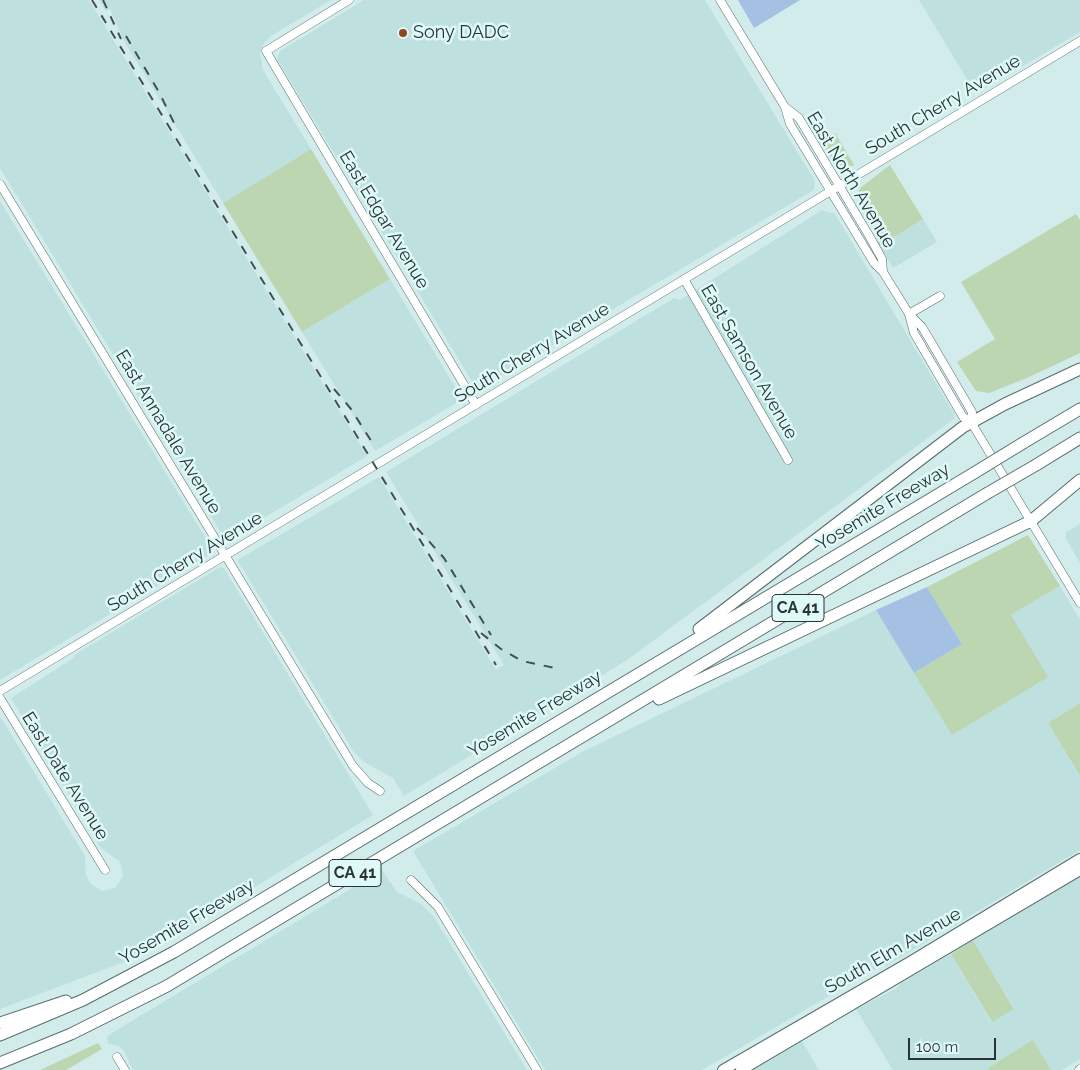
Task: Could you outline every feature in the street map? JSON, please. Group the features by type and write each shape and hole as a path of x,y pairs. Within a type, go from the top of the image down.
{"highway":[{"path":"624,681 743,597 971,422 1080,369"},
{"name":"Yosemite Freeway","path":"0,1035 49,1015 115,984 174,952 1080,409"},
{"name":"CA 41","path":"0,1064 126,1008 167,986 1080,438"},
{"path":"609,721 1031,521 1080,480"},
{"path":"0,1023 115,984"},
{"path":"0,1070 47,1044"}],"main road":[{"name":"South Elm Avenue","path":"741,1070 1080,859"},
{"name":"South Elm Avenue","path":"723,1070 873,988 1080,870"}],"street":[{"name":"East Edgar Avenue","path":"349,0 266,51 476,405"},
{"name":"East North Avenue","path":"720,0 785,107 790,124 874,263 883,272 909,314 922,327 972,412 971,422 1080,603"},
{"name":"South Cherry Avenue","path":"0,691 1080,41"},
{"name":"East North Avenue","path":"785,107 799,118 840,185 882,258 883,272"},
{"name":"East Annadale Avenue","path":"0,184 353,766 368,783 380,791"},
{"name":"East Samson Avenue","path":"684,279 788,460"},
{"path":"909,314 940,296"},
{"name":"East Date Avenue","path":"0,698 105,870"},
{"path":"411,880 438,907 536,1070"},
{"path":"117,1057 125,1070"}],"shaded area":[{"path":"0,0 89,0 367,456 232,537 222,534 0,168"},
{"path":"99,0 331,0 271,36 265,42 260,53 263,70 311,149 223,203 124,41 110,9 106,11"},
{"path":"364,0 705,0 815,181 814,190 482,387 476,388 277,59 280,51"},
{"path":"919,0 1080,0 1080,32 976,94"},
{"path":"0,201 211,547 210,554 0,680"},
{"path":"822,210 835,214 955,418 627,660 404,796 393,778 364,762 354,752 238,561 239,559 379,477 496,670 504,665 386,472 674,298 680,300"},
{"path":"923,219 937,242 893,268 880,246"},
{"path":"390,279 461,397 458,402 375,451 302,332"},
{"path":"1080,524 1080,564 1066,538 1066,532"},
{"path":"220,567 224,568 373,815 225,905 124,962 0,1009 0,716 85,856 86,875 91,884 102,891 115,888 123,876 120,862 100,847 11,698 75,657 74,655"},
{"path":"1060,586 1080,620 1080,703 1048,723 1080,776 1080,850 886,966 884,964 702,1070 545,1070 413,851 582,752 876,610 952,734 1011,615"},
{"path":"382,870 397,892 421,904 434,917 527,1070 133,1070 124,1051 119,1046 108,1044 107,1036"},
{"path":"1080,876 1080,1059 1062,1070 1051,1070 1033,1041 988,1068 989,1070 893,1070 856,1009 897,988 901,983 951,954 991,1022 1014,1008 973,940"},
{"path":"801,1040 819,1070 751,1070"}],"green space":[{"path":"835,133 854,165 848,168 836,165 821,141"},
{"path":"311,149 390,279 302,332 223,203"},
{"path":"890,165 923,219 880,246 858,198 860,188"},
{"path":"1076,214 1080,220 1080,353 1027,378 989,393 976,391 957,362 995,339 961,282"},
{"path":"1028,535 1060,586 1011,615 1048,677 952,735 914,673 962,644 927,587"},
{"path":"1080,703 1080,776 1048,723"},
{"path":"973,940 1014,1009 992,1022 951,954"},
{"path":"1033,1040 1051,1070 989,1070 988,1068"},
{"path":"98,1043 102,1049 66,1070 40,1070"}],"water":[{"path":"738,0 800,0 754,28"},
{"path":"927,587 962,644 914,673 876,610"}],"railway":[{"path":"92,0 496,665"},
{"path":"103,0 121,39"},
{"path":"126,36 160,94 175,125"},
{"path":"334,389 351,409 375,447"},
{"path":"417,528 444,558 491,635"},
{"path":"481,633 501,649 522,661 555,668"}],"place":[{"name":"Sony DADC","path":"403,33"}]}
